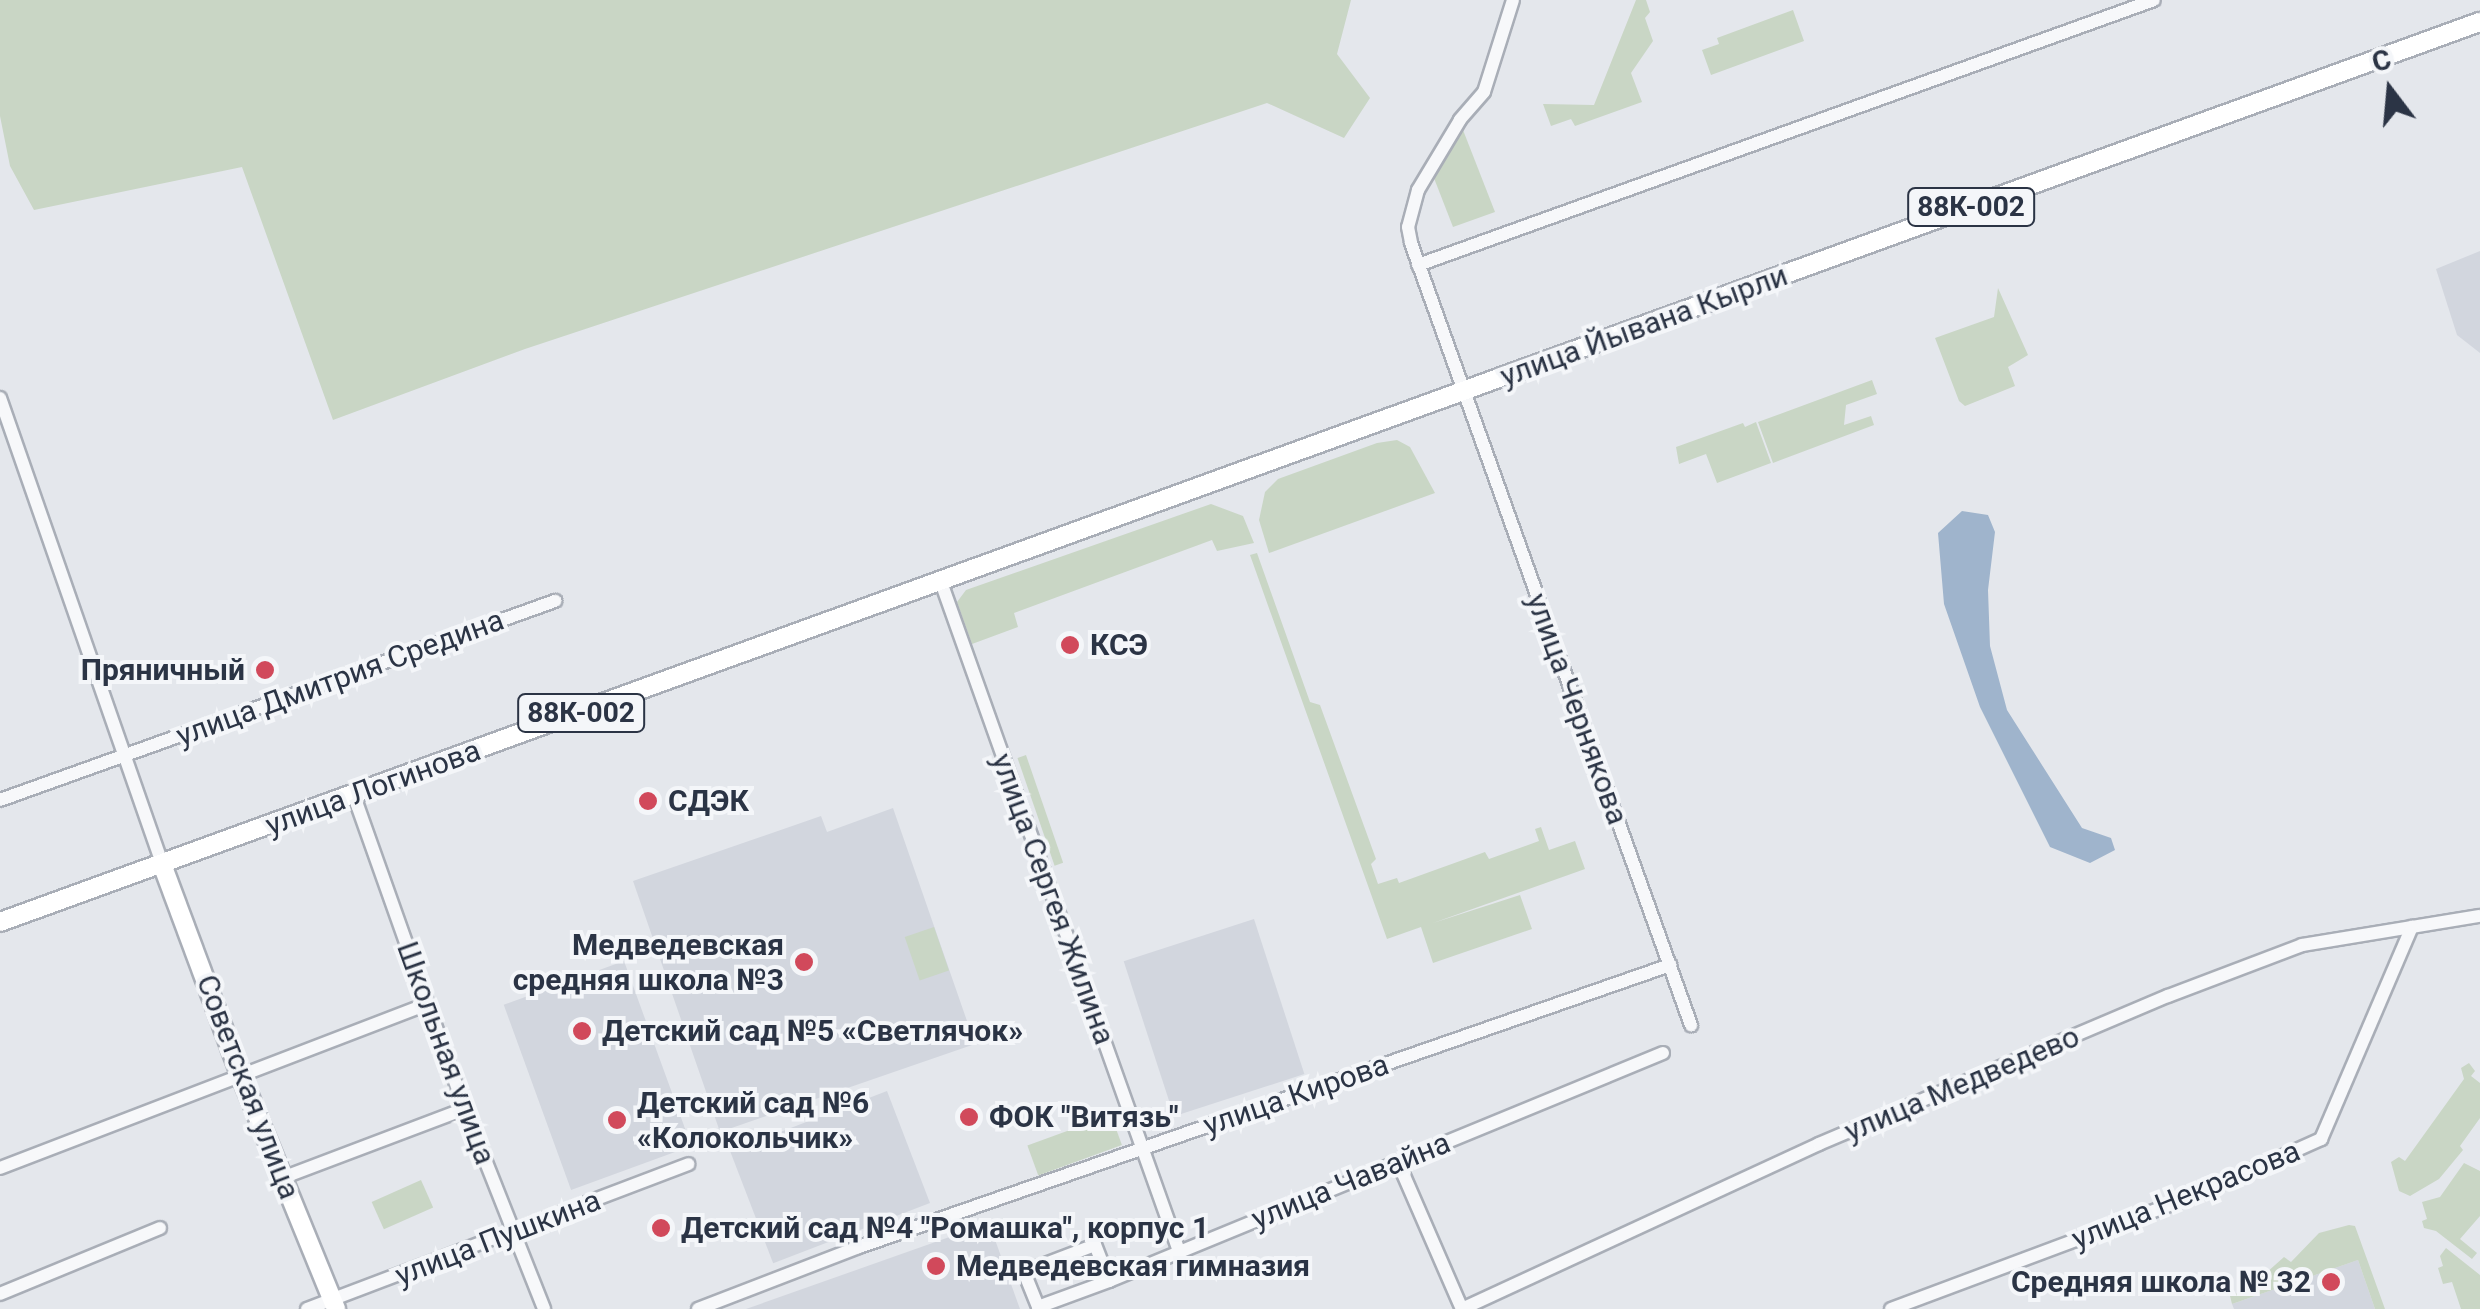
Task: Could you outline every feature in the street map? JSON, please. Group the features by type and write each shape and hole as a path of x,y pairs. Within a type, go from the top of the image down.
{"main road":[{"name":"улица Йывана Кырли","path":"808,630 2480,22"},
{"name":"улица Логинова","path":"162,864 808,630"},
{"name":"88К-002","path":"0,922 162,864"},
{"name":"Советская улица","path":"162,864 240,1076 334,1304"}],"street":[{"name":"улица Чернякова","path":"1513,0 1484,92 1460,120 1411,209 1408,227 1463,392 1691,1025"},
{"path":"1418,265 2154,0"},
{"path":"0,398 162,864"},
{"name":"улица Сергея Жилина","path":"941,582 1179,1251"},
{"name":"улица Дмитрия Средина","path":"0,800 554,601"},
{"name":"Школьная улица","path":"354,796 465,1110 544,1309"},
{"name":"улица Медведево","path":"1462,1309 1819,1144 2168,996 2302,945 2480,916"},
{"name":"улица Некрасова","path":"1891,1309 2198,1194 2321,1139 2412,927"},
{"name":"улица Кирова","path":"698,1309 1670,965"},
{"path":"0,1168 428,1004"},
{"name":"улица Чавайна","path":"1038,1307 1664,1053"},
{"path":"282,1178 465,1110"},
{"path":"1398,1162 1462,1309"},
{"name":"улица Пушкина","path":"307,1309 334,1304 688,1164"},
{"path":"0,1294 160,1228"},
{"path":"1038,1307 1024,1272 1042,1265 1096,1246 1108,1281"}],"shaded area":[{"path":"2480,251 2480,353 2457,335 2436,269"},
{"name":"Медведевская средняя школа №3","path":"893,808 975,1044 720,1132 633,881 821,816 827,832"},
{"path":"1254,919 1304,1074 1174,1116 1124,961"},
{"path":"624,961 691,1146 571,1190 504,1005"},
{"path":"887,1091 930,1203 773,1263 730,1151"},
{"name":"Медведевская гимназия","path":"989,1223 1020,1309 746,1309"},
{"name":"Средняя школа № 32","path":"2358,1260 2375,1309 2234,1309 2232,1304"}],"green space":[{"path":"0,0 1351,0 1337,54 1370,98 1344,138 1267,103 525,349 333,420 242,167 34,210 10,166 0,116"},
{"path":"1636,0 1646,0 1650,12 1645,18 1653,41 1631,73 1642,102 1575,126 1571,119 1551,126 1543,104 1594,105"},
{"path":"1793,10 1804,41 1711,75 1702,50 1719,44 1717,38"},
{"path":"1463,130 1495,212 1453,227 1432,173"},
{"path":"1998,288 2028,355 2008,367 2015,386 1965,406 1959,401 1935,338 1994,317"},
{"path":"1872,380 1877,394 1846,405 1844,425 1871,416 1874,425 1773,463 1758,422"},
{"path":"1756,422 1771,463 1717,483 1706,454 1679,464 1676,447"},
{"path":"1397,440 1410,447 1435,493 1269,553 1259,520 1265,492 1278,479 1377,443"},
{"path":"1211,504 1243,516 1254,543 1217,551 1212,540 1014,613 1018,627 972,644 957,602 966,590"},
{"path":"1257,553 1310,702 1320,705 1376,859 1371,864 1378,884 1397,878 1399,883 1485,852 1489,859 1539,841 1535,829 1541,827 1549,850 1575,841 1585,869 1433,923 1520,895 1532,929 1433,963 1421,927 1387,939 1250,555"},
{"path":"1026,755 1063,863 1055,866 1017,758"},
{"path":"934,927 949,970 920,981 905,937"},
{"path":"2469,1063 2475,1071 2471,1076 2480,1083 2480,1118 2460,1146 2463,1150 2439,1179 2410,1196 2399,1191 2391,1162 2399,1157 2405,1161 2464,1079 2461,1068"},
{"path":"1111,1115 1122,1145 1038,1176 1027,1145"},
{"path":"2464,1163 2480,1171 2480,1216 2460,1239 2477,1253 2472,1259 2436,1231 2424,1228 2422,1221 2427,1219 2422,1202 2440,1197"},
{"path":"421,1180 433,1207 384,1229 372,1202"},
{"path":"2355,1226 2385,1309 2375,1309 2358,1260 2232,1304 2230,1296 2248,1289 2284,1257 2291,1262 2319,1233"},
{"path":"2446,1248 2480,1275 2480,1309 2461,1309 2452,1282 2443,1284 2438,1268 2443,1266 2440,1256"}],"water":[{"path":"1962,511 1988,515 1995,532 1988,590 1990,646 2007,710 2082,828 2111,838 2115,850 2090,863 2050,847 1980,707 1944,604 1938,533"}],"place":[{"name":"КСЭ","path":"1070,645"},
{"name":"Пряничный","path":"265,670"},
{"name":"СДЭК","path":"648,801"},
{"name":"Медведевская средняя школа №3","path":"804,962"},
{"name":"Детский сад №5 «Светлячок»","path":"582,1031"},
{"name":"ФОК \"Витязь\"","path":"969,1117"},
{"name":"Детский сад №6 «Колокольчик»","path":"617,1120"},
{"name":"Детский сад №4 \"Ромашка\", корпус 1","path":"661,1228"},
{"name":"Медведевская гимназия","path":"936,1266"},
{"name":"Средняя школа № 32","path":"2331,1282"}]}
